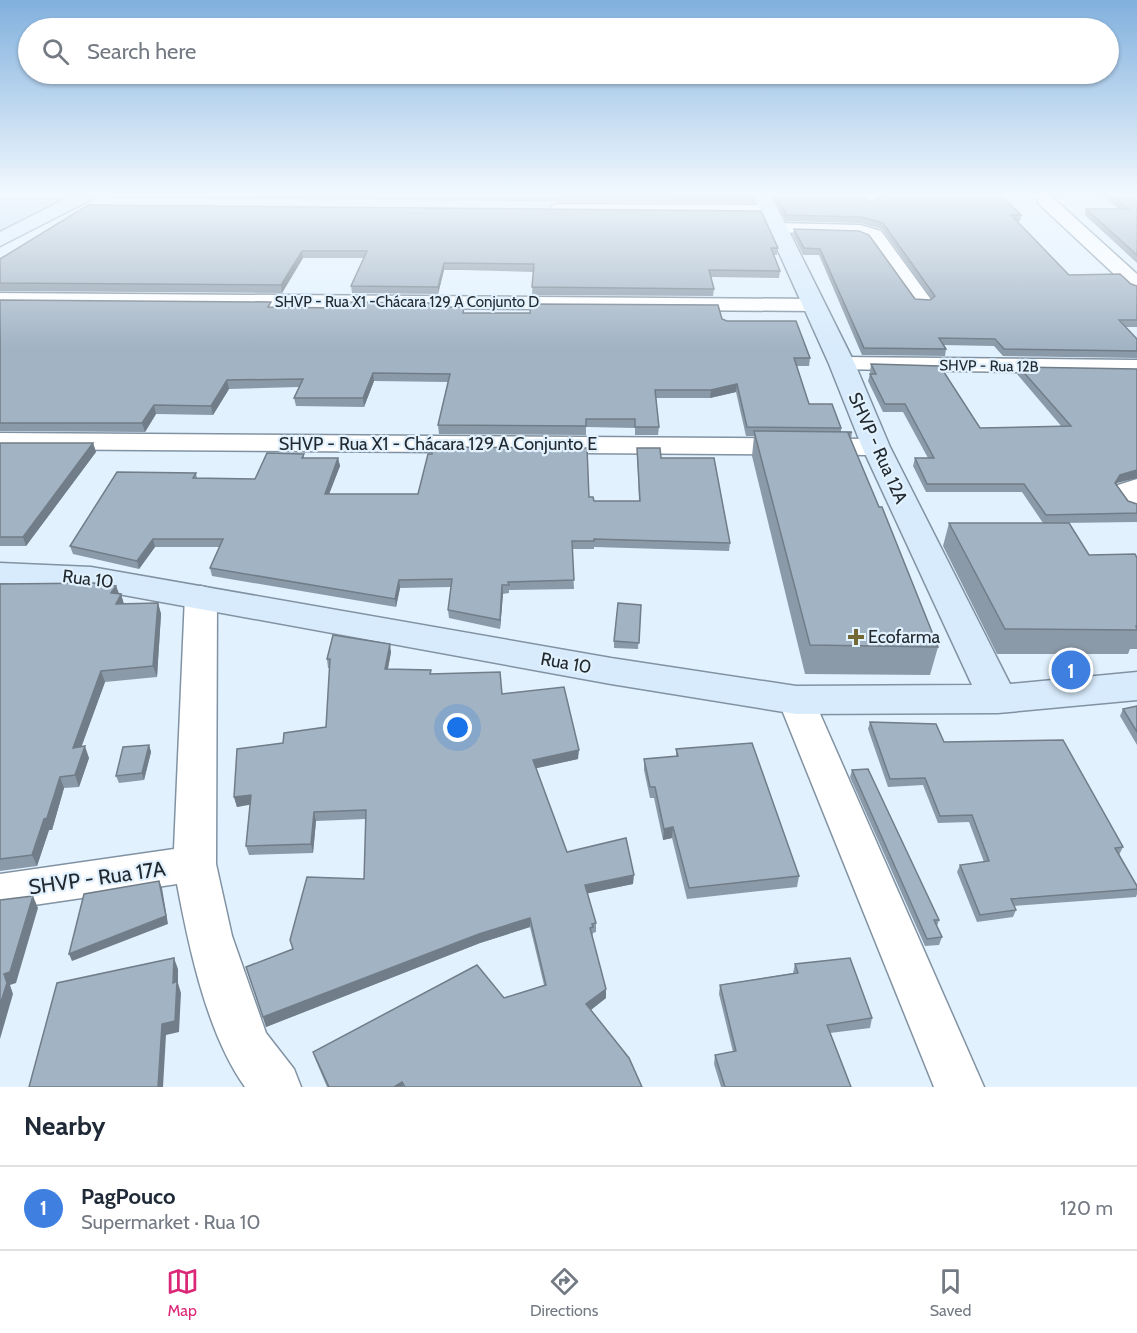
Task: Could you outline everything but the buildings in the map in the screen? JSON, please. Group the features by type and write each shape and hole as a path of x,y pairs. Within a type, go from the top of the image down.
{"street":[{"name":"SHVP - Rua 12A","path":"786,246 842,364 876,447 998,699"},
{"path":"883,246 922,301"},
{"path":"1095,246 1137,285"},
{"name":"SHVP - Rua X1 -Chácara 129 A Conjunto D","path":"0,299 814,305"},
{"name":"SHVP - Rua 12B","path":"842,364 1137,367"},
{"name":"SHVP - Rua X1 - Chácara 129 A Conjunto E","path":"0,441 876,447"},
{"path":"1137,487 1128,490 1137,502"},
{"name":"Rua 10","path":"0,573 91,578 611,671 796,700 998,699 1137,686"},
{"path":"201,596 195,864 209,936 246,1047 276,1087"},
{"path":"796,700 959,1087"},
{"name":"SHVP - Rua 17A","path":"0,892 195,864"}],"place":[{"name":"Ecofarma","path":"856,637"},
{"name":"PagPouco","path":"1071,670"}]}
